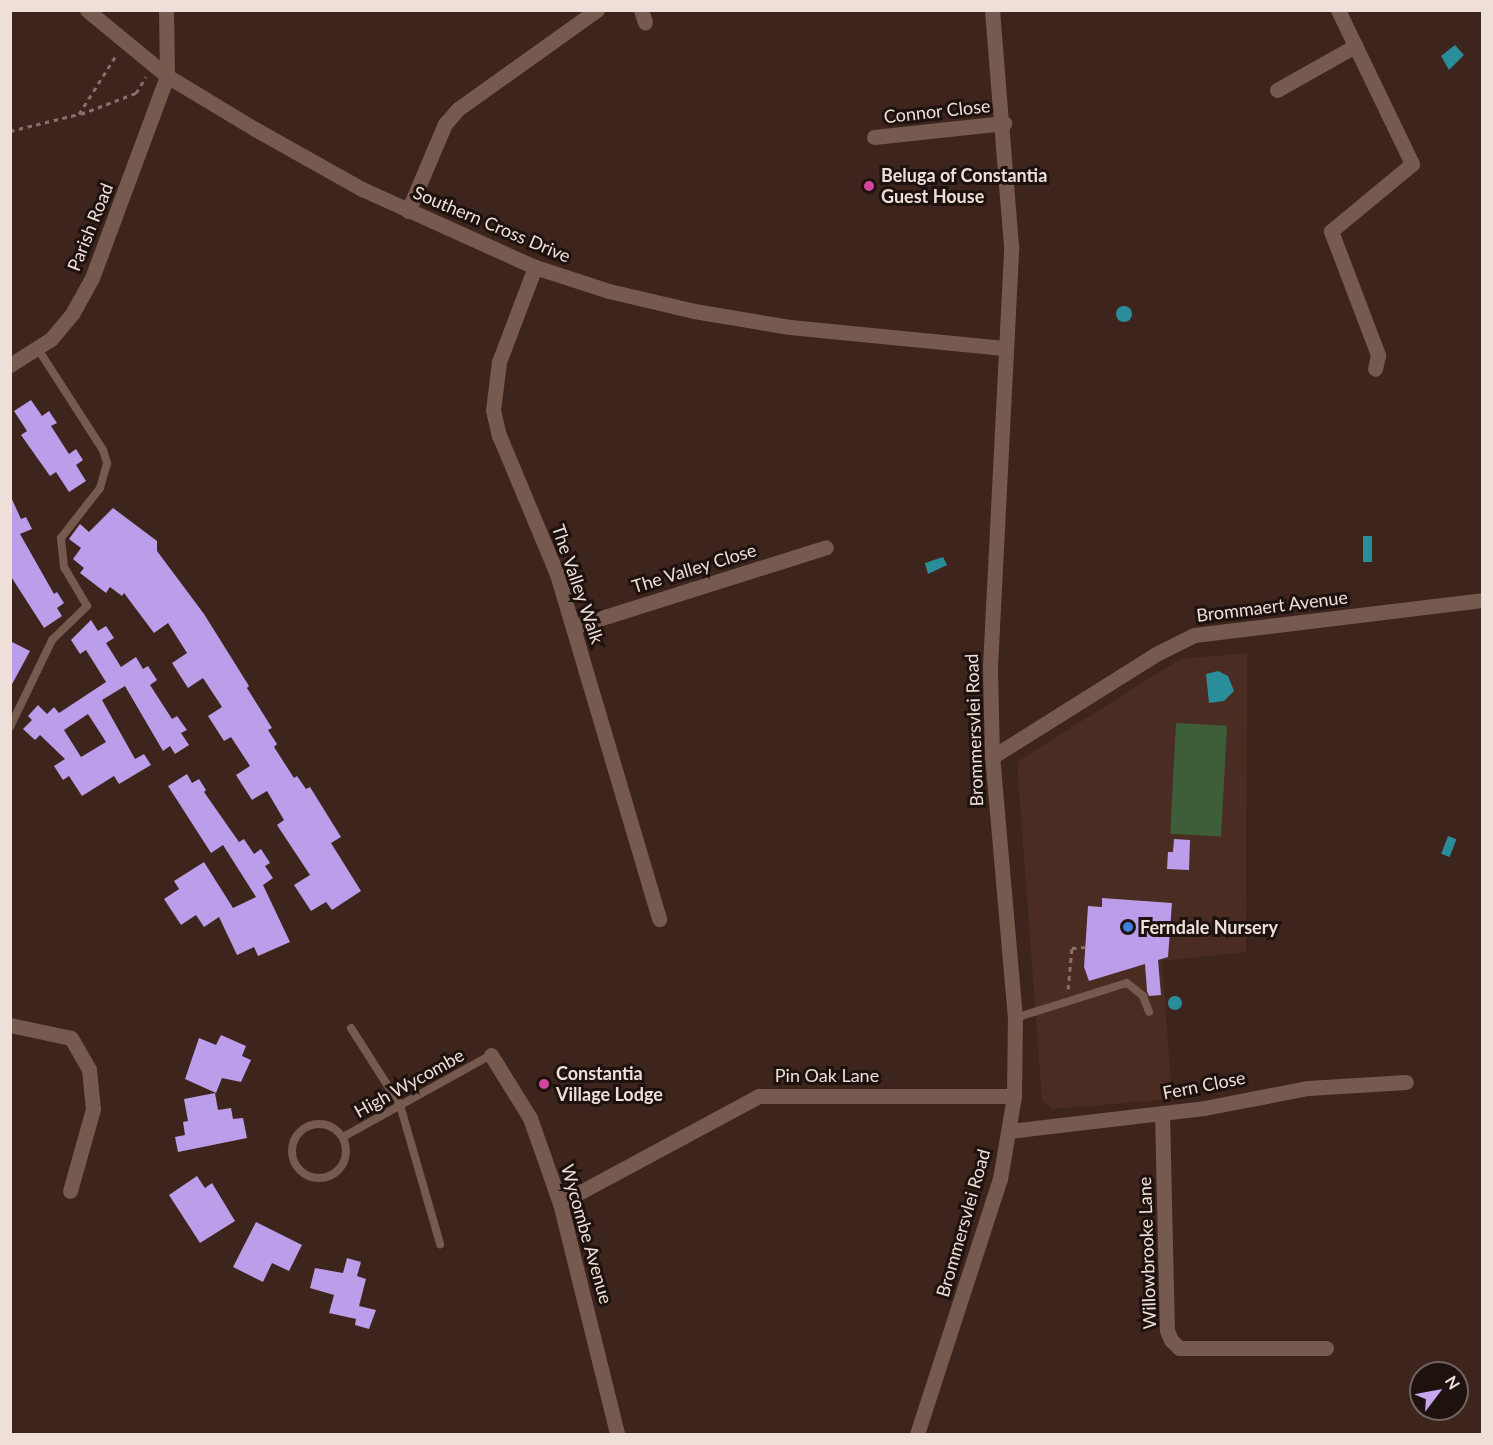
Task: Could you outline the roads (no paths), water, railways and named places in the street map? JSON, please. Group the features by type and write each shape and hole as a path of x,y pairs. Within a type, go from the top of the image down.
{"street":[{"name":"Southern Cross Drive","path":"87,10 167,76 343,178 408,211 535,267 609,291 694,311 790,327 1004,348"},
{"path":"166,10 167,76"},
{"path":"408,211 445,124 458,109 597,10"},
{"name":"Brommersvlei Road","path":"917,1434 1000,1179 1014,1096 1015,1018 992,757 992,573 1011,246 1004,123 992,10"},
{"path":"1338,10 1403,141 1411,167 1331,231 1378,355 1375,369"},
{"path":"1277,90 1355,46"},
{"name":"Parish Road","path":"10,365 38,350 72,314 92,278 167,76"},
{"name":"Connor Close","path":"874,136 1004,123"},
{"name":"The Valley Walk","path":"535,267 499,362 493,384 493,410 499,435 557,574 659,919"},
{"name":"The Valley Close","path":"573,627 826,547"},
{"name":"Brommaert Avenue","path":"992,757 1156,654 1194,635 1482,600"},
{"path":"10,1026 71,1038 89,1069 93,1109 70,1191"},
{"name":"Wycombe Avenue","path":"491,1055 530,1118 560,1203 617,1434"},
{"name":"Fern Close","path":"1009,1131 1162,1113 1308,1088 1406,1082"},
{"name":"Pin Oak Lane","path":"560,1203 759,1096 1014,1096"},
{"name":"Willowbrooke Lane","path":"1162,1113 1167,1323 1171,1340 1179,1348 1326,1348"}],"lane":[{"path":"10,726 52,640 87,606 64,567 61,538 100,488 107,463 103,450 38,350"},
{"path":"1015,1018 1127,983 1143,996 1149,1012"},
{"path":"351,1028 400,1105 440,1244"},
{"name":"High Wycombe","path":"343,1137 491,1055"},
{"name":"High Wycombe","path":"322,1124 343,1137 345,1161 333,1175 315,1179 295,1165 292,1141 305,1128 322,1124"}],"water":[{"path":"1455,45 1464,55 1449,70 1441,56"},
{"path":"1124,306 1132,314 1124,322 1116,314"},
{"path":"1363,536 1372,536 1372,562 1363,562"},
{"path":"943,557 947,565 928,574 925,563"},
{"path":"1218,671 1228,676 1234,691 1224,701 1209,703 1206,674"},
{"path":"1448,836 1456,839 1450,857 1441,854"},
{"path":"1172,996 1178,996 1182,1003 1178,1010 1172,1010 1168,1006 1168,1000"}],"place":[{"name":"Beluga of Constantia Guest House","path":"869,186"},
{"name":"Ferndale Nursery","path":"1128,927"},
{"name":"Constantia Village Lodge","path":"544,1084"}]}
